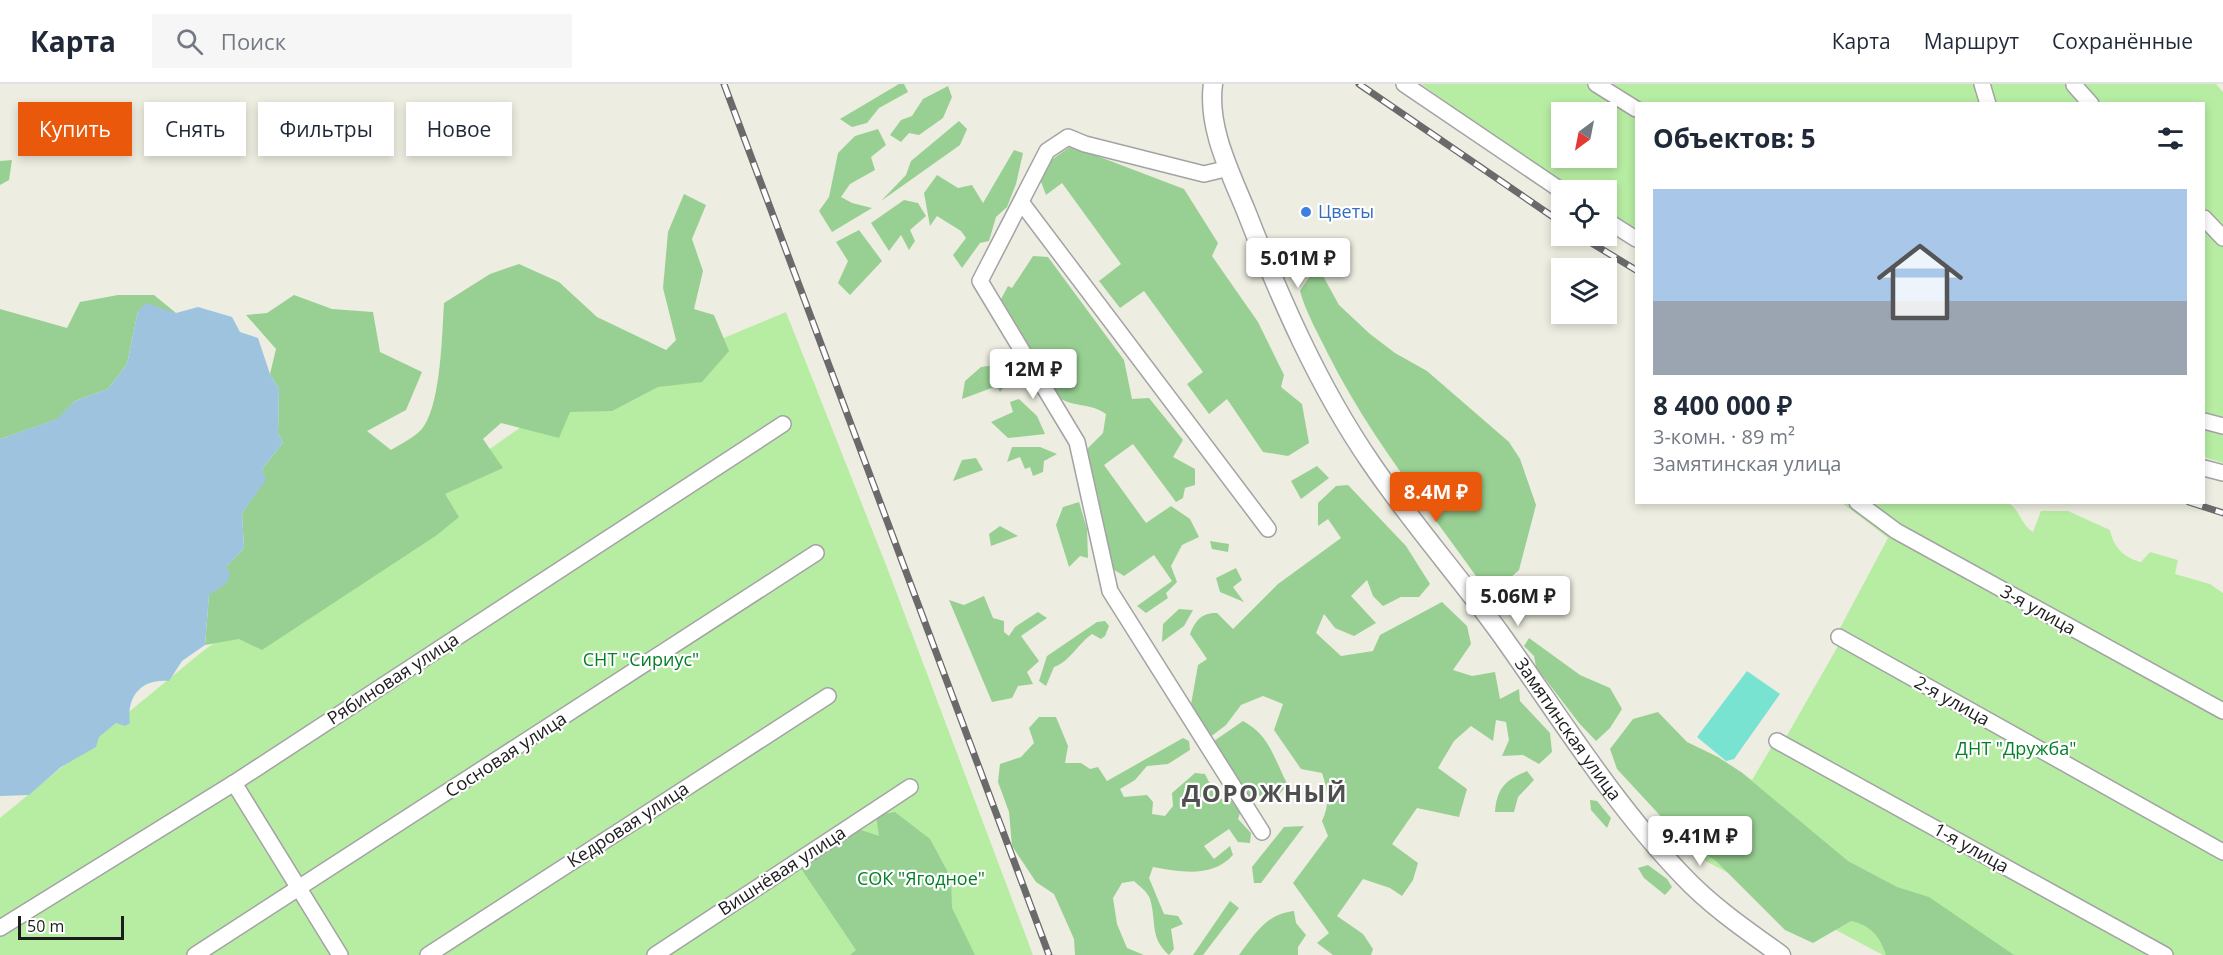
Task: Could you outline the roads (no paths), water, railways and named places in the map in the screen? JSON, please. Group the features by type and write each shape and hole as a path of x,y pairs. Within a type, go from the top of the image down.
{"street":[{"name":"Замятинская улица","path":"1213,84 1213,115 1229,168 1280,294 1312,361 1370,461 1413,522 1497,630 1584,754 1652,842 1701,893 1740,927 1781,955"},
{"path":"1404,84 1551,184"},
{"path":"1596,84 1635,108"},
{"path":"1982,84 1987,102"},
{"path":"2074,86 2089,102"},
{"path":"1229,168 1204,174 1085,144 1068,137 1047,151 980,281 1077,442 1110,591 1262,832"},
{"path":"1021,202 1268,529"},
{"path":"2205,219 2223,238"},
{"path":"1617,227 1635,238"},
{"path":"2205,421 2223,426"},
{"name":"Рябиновая улица","path":"0,928 234,783 783,424"},
{"path":"2205,468 2223,473"},
{"name":"3-я улица","path":"1860,504 1896,531 2223,711"},
{"name":"Сосновая улица","path":"195,955 816,553"},
{"name":"2-я улица","path":"1839,638 2223,852"},
{"name":"Кедровая улица","path":"428,955 828,696"},
{"name":"1-я улица","path":"1777,741 2165,955"},
{"path":"234,783 340,955"},
{"name":"Вишнёвая улица","path":"655,955 910,787"}],"railway":[{"path":"724,84 1049,955"},
{"path":"1359,84 1551,215"},
{"path":"1596,246 1635,269"},
{"path":"2195,504 2223,513"}],"place":[{"name":"Цветы","path":"1306,212"}],"district":[{"name":"ДОРОЖНЫЙ","path":"1265,794"}],"park label":[{"name":"СНТ \"Сириус\"","path":"641,660"},
{"name":"ДНТ \"Дружба\"","path":"2016,749"},
{"name":"СОК \"Ягодное\"","path":"921,879"}]}
